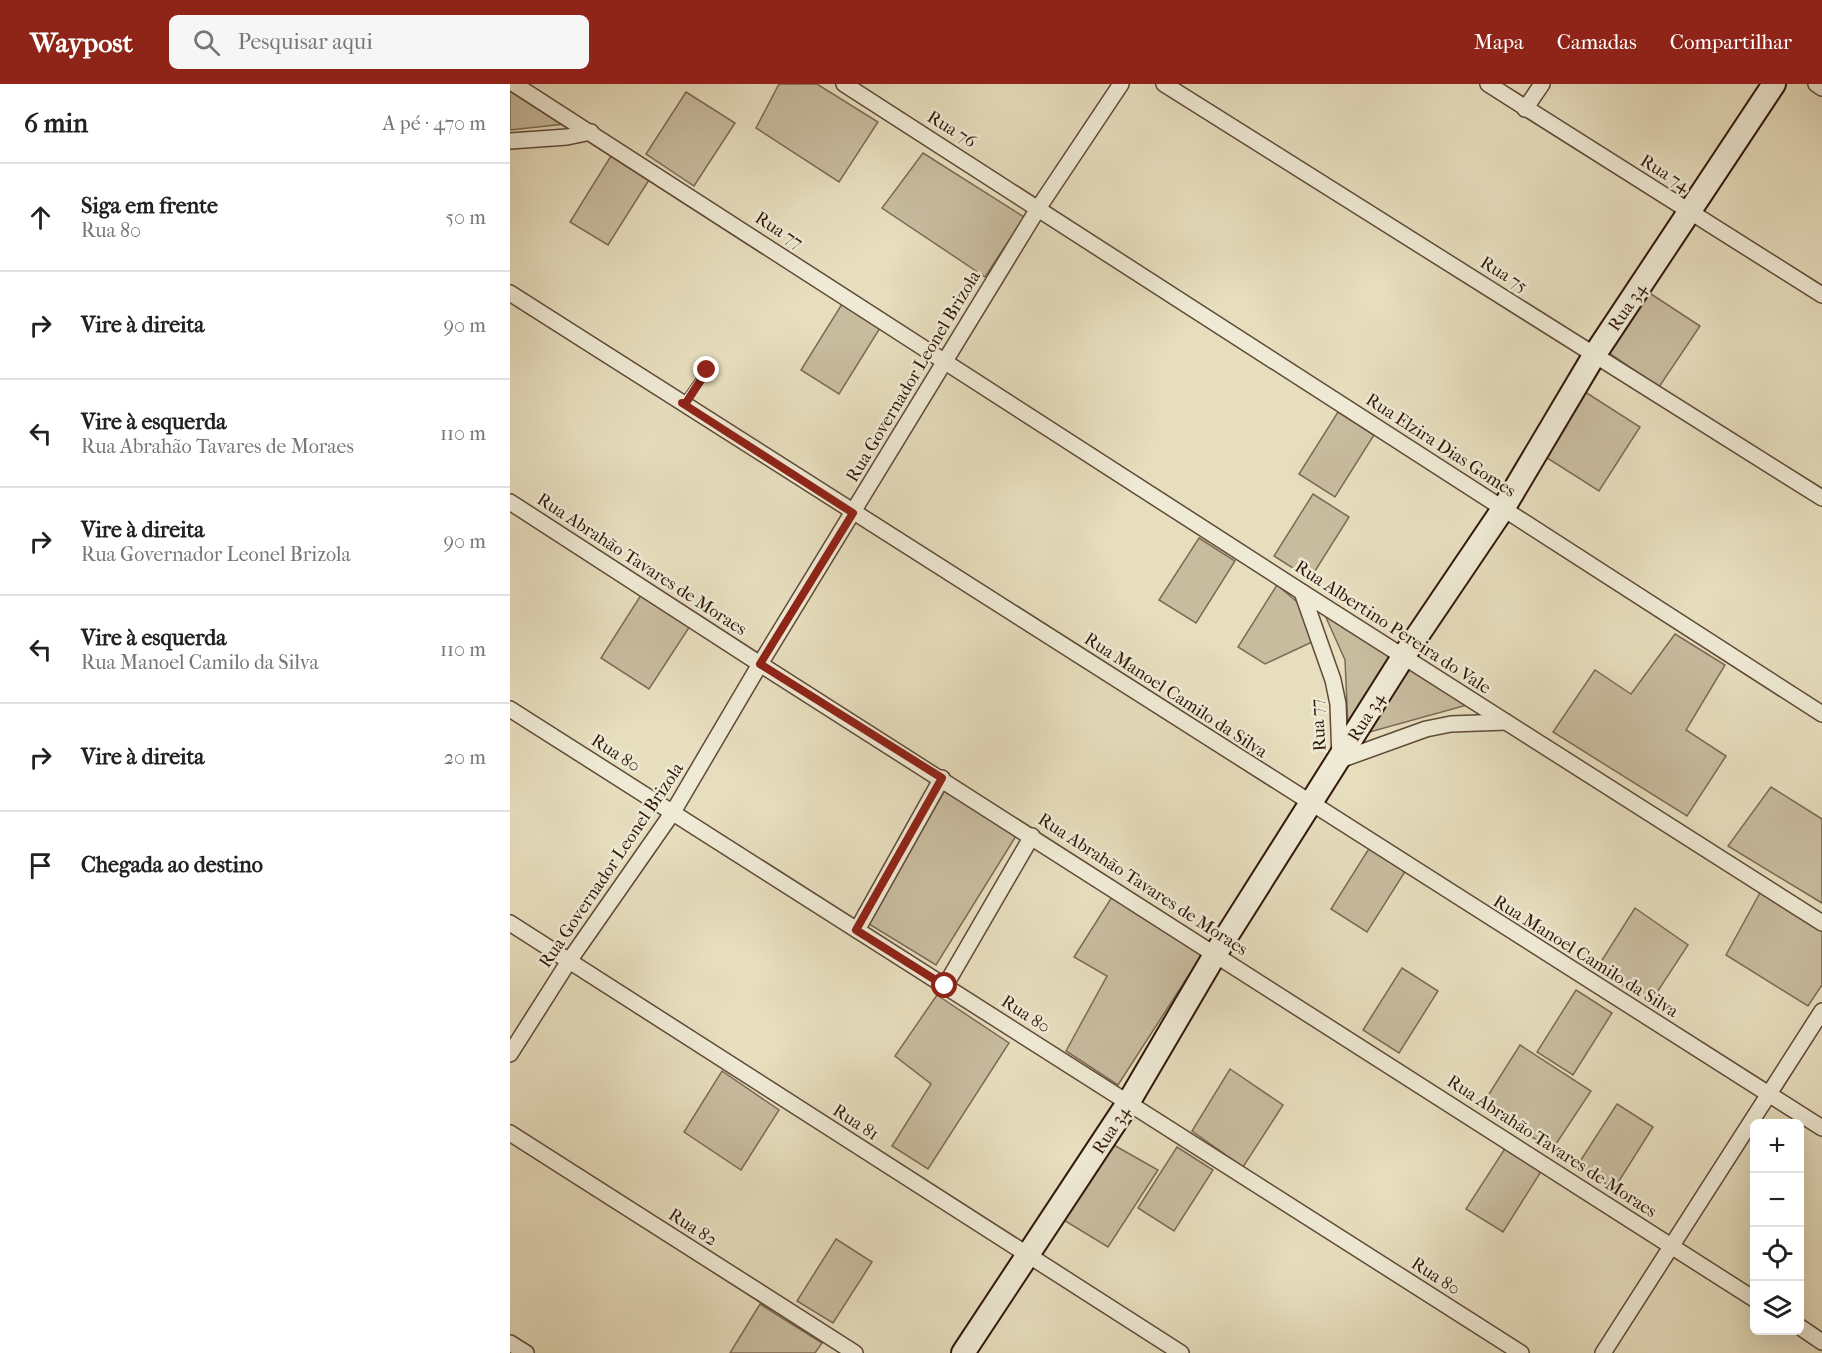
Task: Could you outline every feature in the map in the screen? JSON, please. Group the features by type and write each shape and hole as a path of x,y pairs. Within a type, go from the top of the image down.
{"street":[{"name":"Rua 77","path":"514,84 946,361"},
{"name":"Rua 76","path":"844,84 1039,207"},
{"name":"Rua Governador Leonel Brizola","path":"510,1054 569,961 673,813 760,664 1039,207 1121,84"},
{"name":"Rua 75","path":"1164,84 1822,498"},
{"name":"Rua 74","path":"1488,84 1822,295"},
{"path":"1525,108 1542,84"},
{"name":"Rua 34","path":"963,1353 1128,1103 1216,953 1404,657 1503,509 1594,354 1691,212 1774,84"},
{"path":"1816,84 1822,87"},
{"path":"510,141 567,137 591,132"},
{"name":"Rua Elzira Dias Gomes","path":"1039,207 1822,714"},
{"name":"Rua Manoel Camilo da Silva","path":"510,293 1311,805 1822,1128"},
{"name":"Rua Albertino Pereira do Vale","path":"946,361 1302,592 1822,923"},
{"name":"Rua Abrahão Tavares de Moraes","path":"510,502 1750,1296"},
{"name":"Rua 77","path":"1302,592 1333,680 1338,704 1340,760 1426,729 1451,724 1506,722"},
{"name":"Rua 80","path":"510,709 1521,1353"},
{"path":"856,930 942,778"},
{"path":"945,986 1032,836"},
{"name":"Rua 81","path":"510,923 1181,1353"},
{"path":"1604,1353 1822,1011"},
{"name":"Rua 82","path":"510,1133 855,1353"},
{"path":"1804,1330 1822,1342"},
{"path":"510,1343 526,1353"}],"lane":[{"path":"682,403 686,403 707,370"}],"shaded area":[{"path":"779,84 817,84 878,122 839,182 756,128"},
{"path":"510,90 565,124 510,130"},
{"path":"686,92 735,123 694,186 646,154"},
{"path":"923,153 1024,217 985,277 882,208"},
{"path":"611,156 649,180 608,245 570,222"},
{"path":"1648,292 1700,326 1659,387 1608,352"},
{"path":"842,304 880,328 839,394 801,370"},
{"path":"1582,390 1640,427 1599,491 1541,454"},
{"path":"1338,412 1374,435 1335,497 1299,474"},
{"path":"1313,494 1349,517 1310,579 1274,556"},
{"path":"1199,538 1235,561 1196,623 1159,600"},
{"path":"1277,585 1302,606 1312,642 1265,664 1238,647"},
{"path":"641,595 690,626 649,689 601,658"},
{"path":"1324,613 1390,655 1348,727 1345,660"},
{"path":"1675,634 1725,665 1686,730 1726,756 1687,816 1553,732 1595,670 1631,694"},
{"path":"1409,669 1467,705 1366,733"},
{"path":"1771,787 1822,819 1822,903 1728,846"},
{"path":"945,790 1016,836 936,965 869,924"},
{"path":"1370,847 1406,870 1367,932 1331,909"},
{"path":"1761,891 1822,931 1822,985 1808,1006 1726,955"},
{"path":"1112,897 1203,953 1118,1085 1066,1051 1107,976 1074,957"},
{"path":"1635,908 1688,945 1650,1003 1597,968"},
{"path":"1402,968 1438,991 1399,1053 1363,1030"},
{"path":"1576,990 1612,1013 1573,1075 1537,1052"},
{"path":"937,995 1009,1043 928,1169 892,1146 931,1084 895,1056"},
{"path":"1520,1045 1591,1091 1552,1150 1482,1105"},
{"path":"1230,1069 1283,1105 1243,1167 1192,1131"},
{"path":"722,1071 779,1110 741,1170 684,1132"},
{"path":"1617,1104 1653,1127 1614,1189 1577,1166"},
{"path":"1112,1144 1158,1170 1108,1247 1062,1219"},
{"path":"1177,1147 1213,1170 1174,1231 1138,1208"},
{"path":"1506,1147 1542,1170 1503,1232 1466,1209"},
{"path":"836,1239 872,1262 833,1323 797,1301"},
{"path":"760,1304 822,1343 815,1353 730,1353"}],"route":[{"path":"707,370 686,403 682,403 853,513 760,664 942,778 856,930 945,986"}]}
